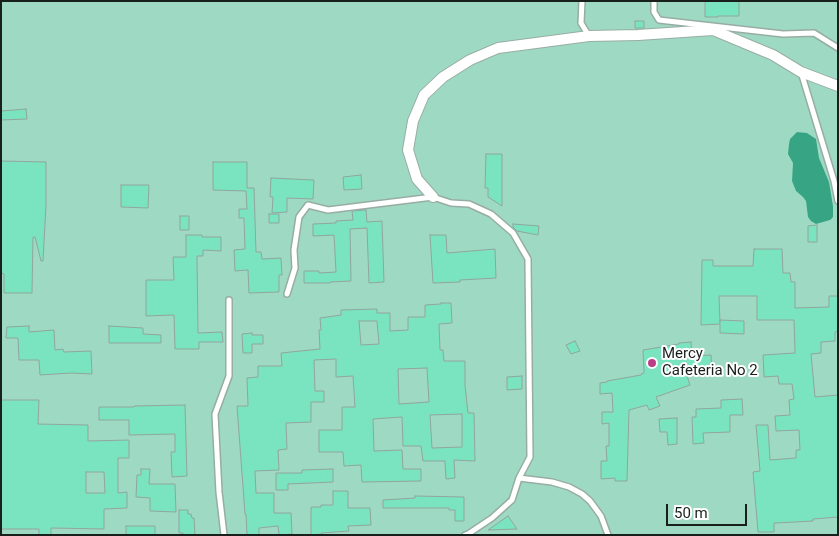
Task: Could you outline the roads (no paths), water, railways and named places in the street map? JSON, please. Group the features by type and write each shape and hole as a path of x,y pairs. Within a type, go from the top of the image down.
{"street":[{"path":"434,197 417,179 408,150 412,121 424,95 444,77 470,60 498,48 589,36 713,30 773,56 801,72 838,86"}],"lane":[{"path":"582,1 580,23 589,36"},
{"path":"654,1 654,12 659,20 783,34 814,33 838,48"},
{"path":"801,72 834,181 838,201"},
{"path":"287,294 295,268 294,250 299,217 308,205 328,210 434,197 451,203 469,204 491,214 513,234 528,259 530,457 519,478 512,500 492,518 465,535"},
{"path":"224,535 219,492 215,414 229,376 229,300"},
{"path":"519,478 552,482 569,487 582,494 601,516 608,535"}],"place":[{"name":"Mercy Cafeteria No 2","path":"652,363"}]}
